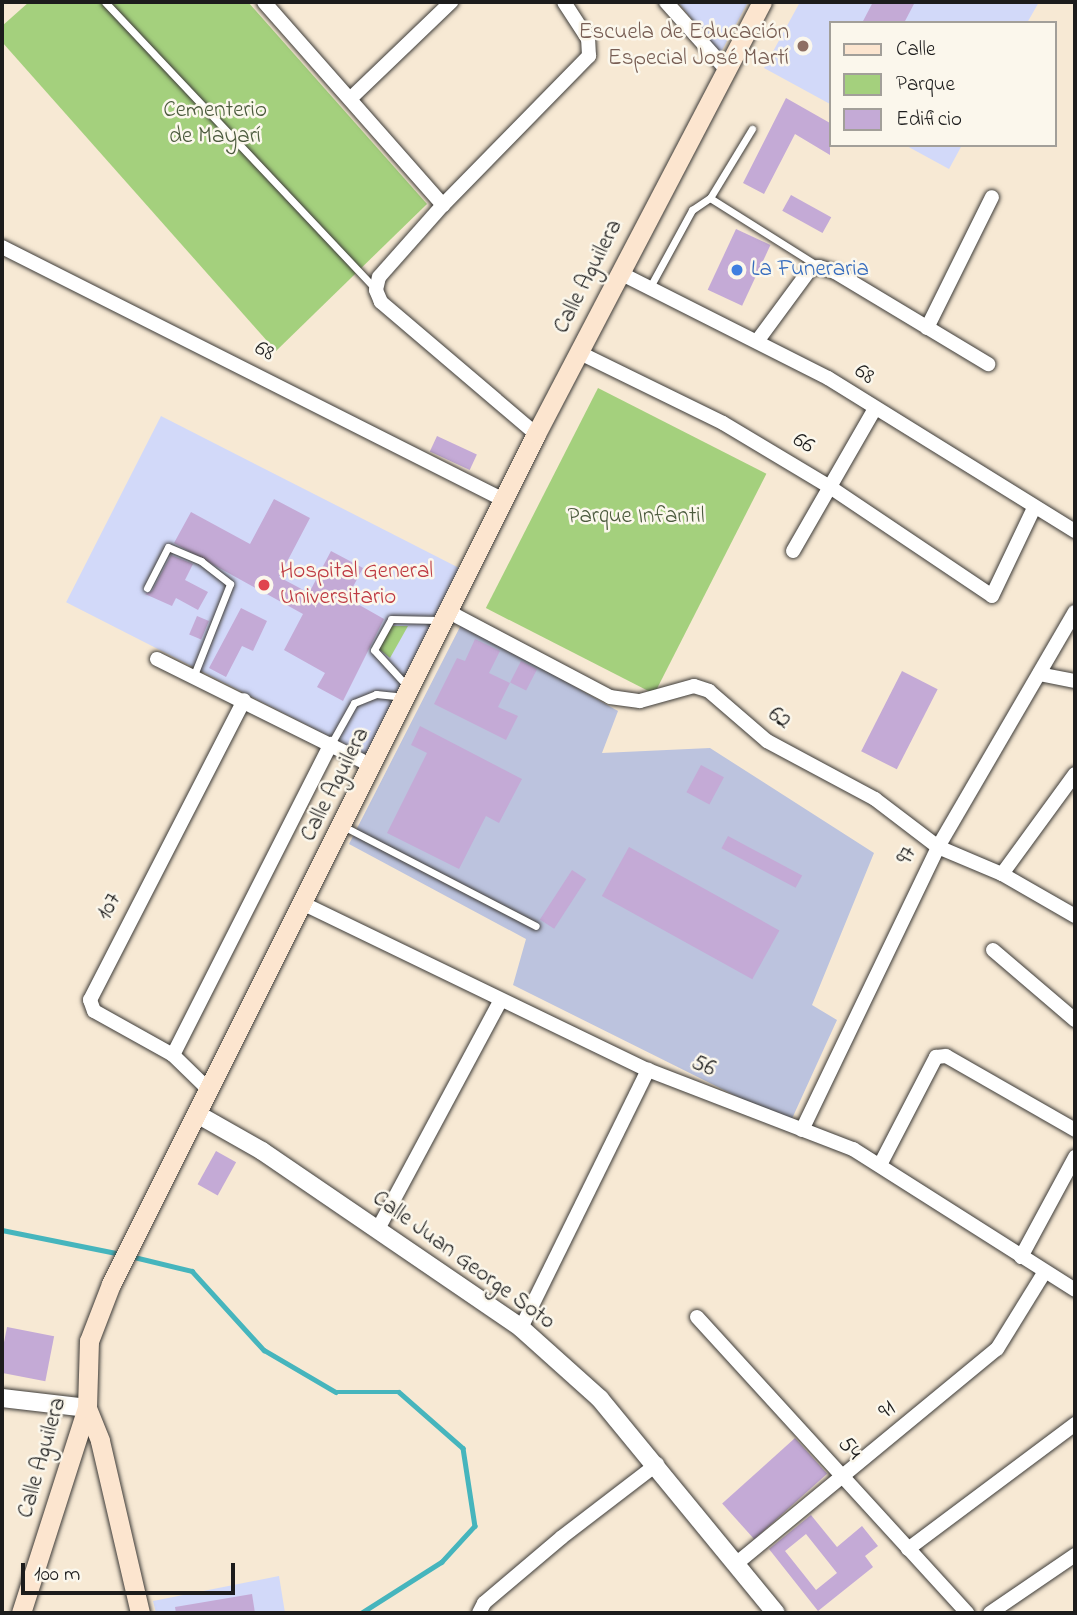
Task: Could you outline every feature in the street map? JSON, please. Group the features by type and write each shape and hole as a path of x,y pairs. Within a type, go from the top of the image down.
{"main road":[{"name":"Calle Aguilera","path":"21,1613 87,1408 89,1341 111,1284 409,694 536,434 725,68 762,2"},
{"path":"87,1408 101,1445 139,1613"},
{"path":"76,1444 86,1440 101,1445"}],"street":[{"path":"264,2 443,205"},
{"path":"351,98 451,2"},
{"path":"536,434 381,302 376,290 379,277 443,205 589,56 588,40 564,2"},
{"path":"666,2 725,68"},
{"path":"927,328 992,197"},
{"name":"68","path":"2,247 504,499"},
{"path":"758,340 811,268 819,267 835,272 988,364"},
{"name":"68","path":"620,272 758,340 1075,531"},
{"name":"66","path":"578,352 723,422 830,487 992,596 1034,508"},
{"path":"793,551 874,410"},
{"name":"97","path":"802,1130 938,847 1075,612"},
{"name":"62","path":"447,617 610,697 640,701 694,686 709,691 767,741 875,799 938,847 1002,874 1075,916"},
{"path":"158,659 194,674 373,766"},
{"path":"1039,674 1075,681"},
{"name":"107","path":"210,1091 173,1055 98,1014 90,1000 244,700"},
{"path":"173,1055 331,744"},
{"path":"1002,874 1075,774"},
{"name":"56","path":"304,904 500,1001 648,1070 853,1149 1044,1273 1075,1290"},
{"path":"993,950 1075,1020"},
{"path":"378,1229 500,1001"},
{"path":"880,1165 936,1057 946,1056 1075,1130"},
{"path":"521,1328 648,1070"},
{"name":"Calle Juan George Soto","path":"197,1114 262,1151 521,1328 600,1399 657,1464 776,1613"},
{"path":"1021,1257 1075,1157"},
{"name":"91","path":"737,1563 845,1478 997,1349 1044,1273"},
{"name":"54","path":"697,1317 967,1613"},
{"path":"2,1398 87,1408"},
{"path":"908,1549 1075,1424"},
{"path":"479,1613 484,1603 552,1545 657,1464"},
{"path":"990,1613 1075,1555"}],"lane":[{"path":"105,2 376,290"},
{"path":"650,287 692,211 710,198 752,128"},
{"path":"710,198 819,267"},
{"path":"148,588 168,547 201,561 230,584 194,674"},
{"path":"409,694 374,650 391,618 447,617"},
{"path":"331,744 345,714 362,698 409,694"},
{"path":"343,826 536,926"}],"shaded area":[{"path":"678,2 748,2 720,54"},
{"name":"Escuela de Educación Especial José Martí","path":"800,2 1039,2 1028,21 828,21 828,103 764,68"},
{"path":"909,147 961,147 949,169"},
{"name":"Hospital General Universitario","path":"161,416 463,570 368,756 66,602"},
{"path":"462,623 618,711 602,753 710,748 874,853 812,1005 837,1020 790,1123 513,985 526,939 349,844"},
{"path":"279,1576 285,1613 156,1613 153,1601"}],"green space":[{"name":"Cementerio de Mayarí","path":"29,2 248,2 427,204 276,351 2,42 2,26"},
{"name":"Parque Infantil","path":"598,388 766,474 654,694 486,608"},
{"path":"391,626 408,626 390,658 379,649"}],"building":[{"path":"873,2 915,2 905,21 863,21"},
{"path":"786,98 828,122 830,155 795,134 764,194 743,183"},
{"path":"791,195 831,217 823,233 782,211"},
{"path":"736,229 770,245 742,306 708,290"},
{"path":"437,436 477,455 470,470 430,451"},
{"path":"274,499 310,518 279,577 309,593 331,551 363,568 347,598 384,619 343,701 317,687 325,673 284,650 303,614 174,543 191,512 250,544"},
{"path":"171,555 193,564 185,580 208,592 198,610 176,598 172,606 145,594 152,591"},
{"path":"241,608 267,621 253,651 242,646 226,677 209,668"},
{"path":"197,616 209,621 201,639 189,634"},
{"path":"475,639 500,651 489,673 510,683 498,707 518,716 506,740 434,704 457,658 465,661"},
{"path":"521,661 537,669 526,691 510,682"},
{"path":"902,671 938,689 897,769 861,751"},
{"path":"420,726 522,779 499,823 486,816 459,869 387,833 427,753 411,745"},
{"path":"701,765 724,777 709,805 686,792"},
{"path":"728,836 802,875 796,888 721,848"},
{"path":"629,847 779,930 752,979 602,896"},
{"path":"572,870 586,879 554,929 540,919"},
{"path":"216,1151 236,1162 218,1195 198,1184"},
{"path":"7,1327 54,1336 45,1381 2,1373 2,1353"},
{"path":"795,1438 827,1474 754,1539 722,1504"},
{"path":"811,1515 837,1547 862,1526 878,1546 865,1556 873,1567 818,1611 769,1549","holes":["806,1534 837,1573 816,1590 785,1551"]},
{"path":"252,1594 255,1613 176,1613 175,1607"}],"waterway":[{"path":"2,1230 121,1254"},
{"path":"130,1256 192,1271 264,1350 336,1392 399,1392 463,1448 475,1526 442,1562 362,1613"}],"place":[{"name":"Escuela de Educación Especial José Martí","path":"803,46"},
{"name":"La Funeraria","path":"737,270"},
{"name":"Hospital General Universitario","path":"264,585"}]}
